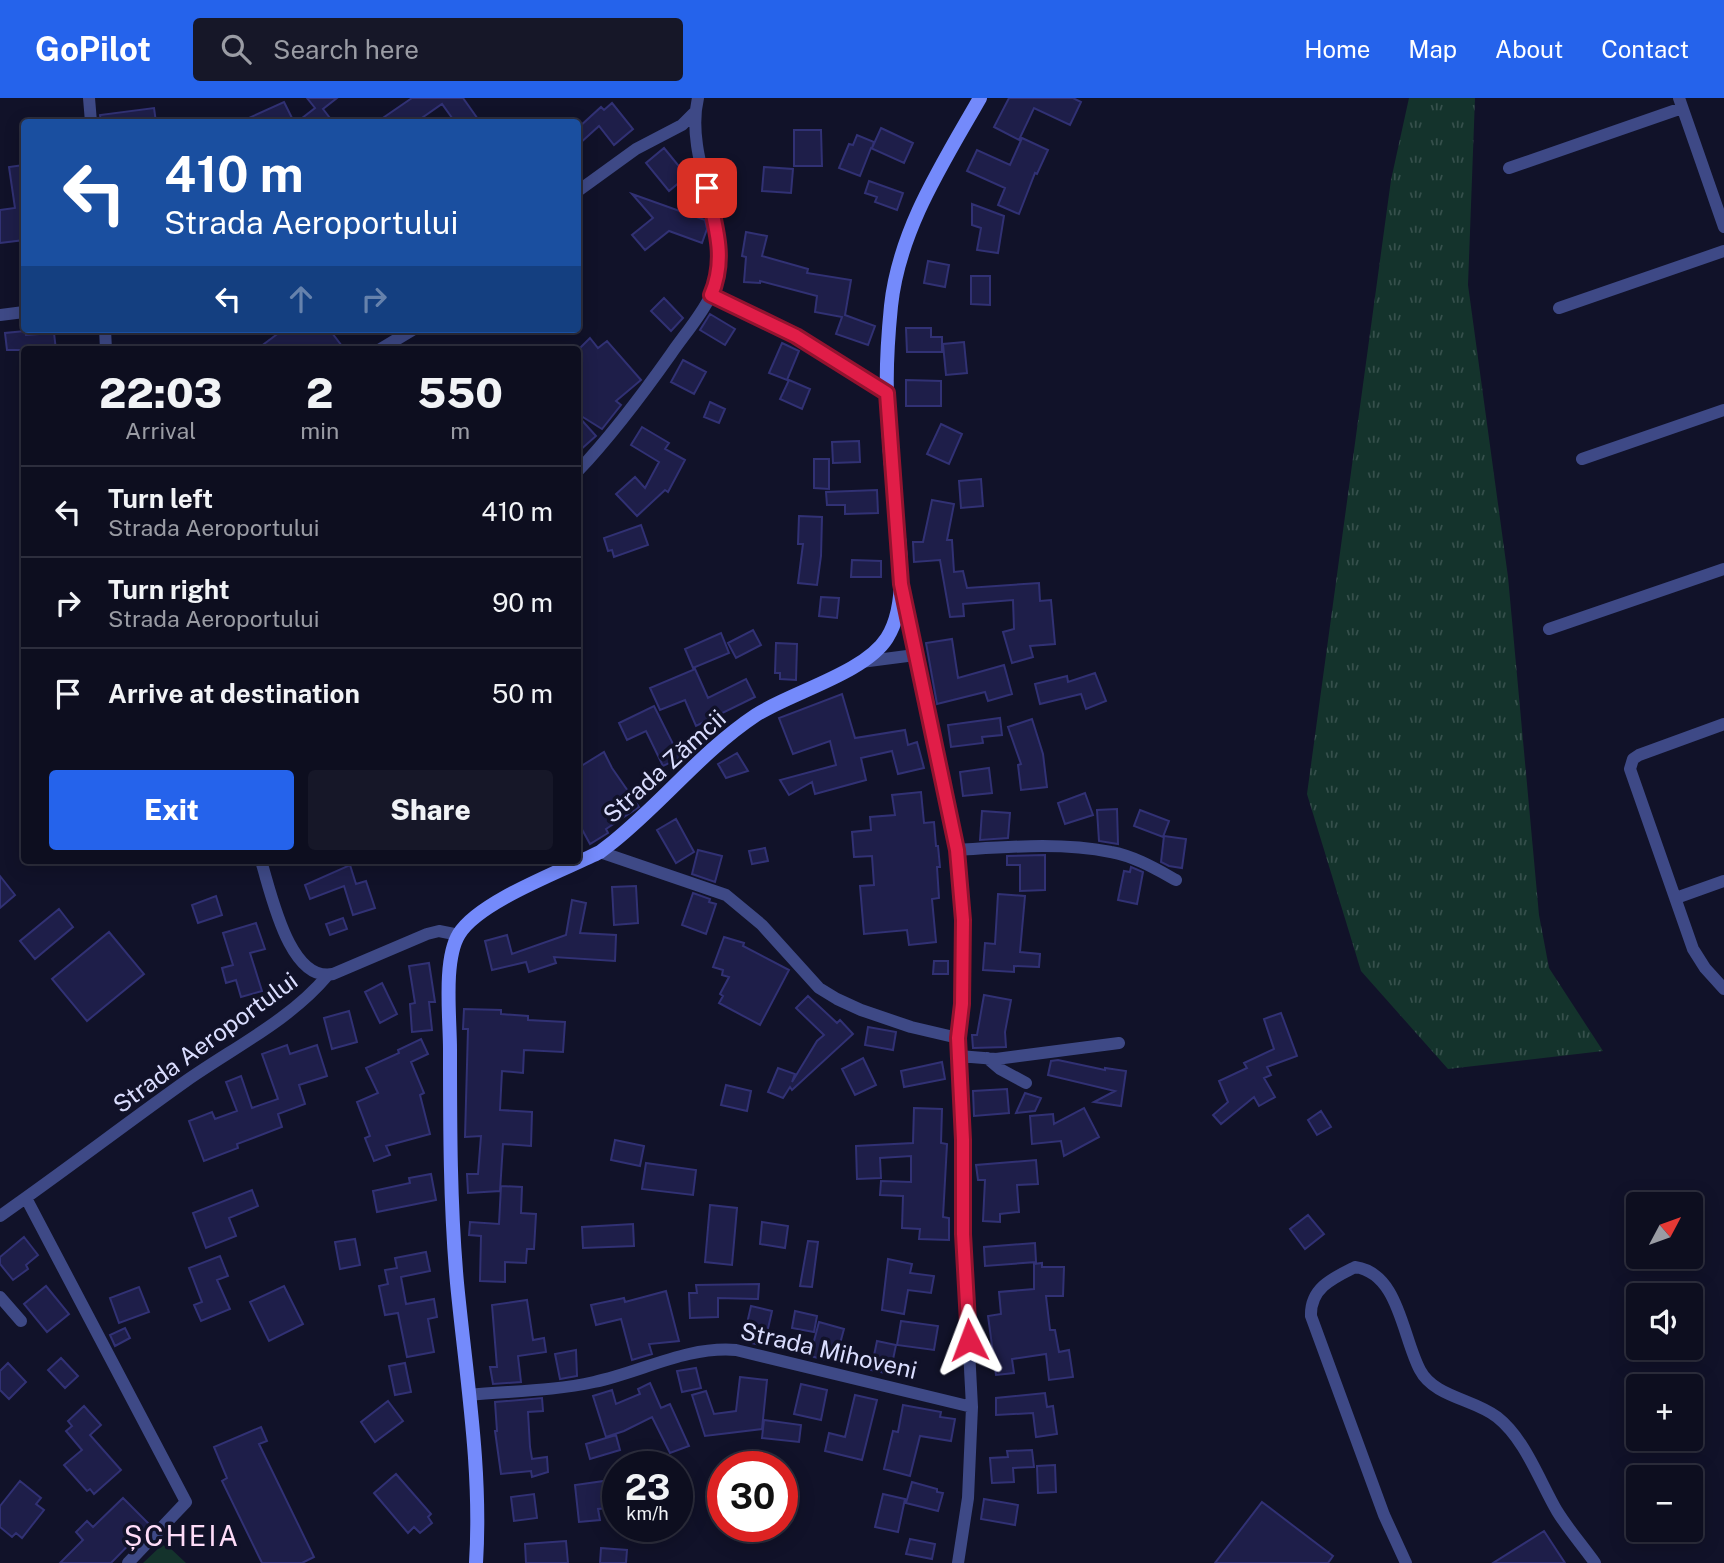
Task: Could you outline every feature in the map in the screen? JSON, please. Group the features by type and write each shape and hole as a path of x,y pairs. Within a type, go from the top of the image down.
{"main road":[{"name":"Strada Zămcii","path":"581,861 600,852 626,832 701,757 737,729 778,702 861,662 887,639 893,626 901,584 887,393 891,306 902,254 928,192 980,98"},
{"name":"Strada Zămcii","path":"458,935 474,917 493,904 575,864"},
{"path":"458,935 452,957 450,994 450,1155 457,1281 478,1495 476,1563"}],"street":[{"path":"89,98 91,119"},
{"path":"581,468 631,409 711,295 717,281 720,256 698,146 694,113 698,98"},
{"path":"1509,168 1681,103 1724,227"},
{"path":"581,189 636,149 682,125 694,113"},
{"path":"1559,308 1724,251"},
{"path":"711,295 796,336 887,393"},
{"path":"0,315 21,313"},
{"path":"386,346 407,333"},
{"path":"1581,459 1724,410"},
{"path":"1549,629 1724,569"},
{"name":"Strada Zămcii","path":"901,584 957,850 963,959 958,1038 963,1140 963,1234 972,1407 968,1498 958,1563"},
{"path":"861,662 915,655"},
{"path":"1724,724 1644,752 1630,763 1631,776 1693,949 1705,968 1724,989"},
{"path":"957,850 1062,847 1111,852 1139,861 1176,880"},
{"path":"600,852 726,895 762,925 819,988 836,999 912,1027 958,1038"},
{"name":"Strada Aeroportului","path":"0,1216 296,1006 327,976 311,971 294,955 262,864"},
{"path":"1676,898 1724,881"},
{"path":"327,976 428,934 439,931 458,935"},
{"path":"959,1056 987,1058 1034,1055 1119,1042"},
{"path":"987,1058 1006,1073 1026,1083"},
{"path":"26,1198 186,1502 128,1563"},
{"path":"1406,1563 1384,1515 1311,1316 1310,1305 1321,1287 1355,1267 1373,1272 1389,1288 1408,1343 1421,1372 1428,1380 1438,1388 1493,1414 1515,1435 1559,1513 1595,1563"},
{"path":"0,1297 22,1321"},
{"name":"Strada Mihoveni","path":"469,1395 592,1383 638,1371 676,1357 719,1348 972,1407"}],"green space":[{"path":"1409,98 1475,98 1468,285 1508,577 1539,915 1549,968 1603,1051 1448,1069 1361,971 1307,794 1391,180"},
{"path":"162,1545 169,1547 186,1563 143,1563"}],"building":[{"path":"307,98 337,98 323,109 331,119 301,119 315,108"},
{"path":"412,98 463,98 478,119 453,119 442,104 420,119 381,119"},
{"path":"1009,98 1073,98 1081,102 1070,125 1034,108 1019,140 994,127"},
{"path":"284,102 292,119 247,119"},
{"path":"612,103 633,129 614,145 599,126 581,142 581,125 601,107 604,110"},
{"path":"154,108 156,119 101,119 100,115"},
{"path":"881,128 913,143 904,163 871,148 860,176 839,168 849,144 853,145 857,135 874,142 872,148"},
{"path":"794,130 821,130 822,166 794,166"},
{"path":"1022,138 1048,150 1037,174 1035,173 1019,214 998,205 1005,188 967,171 977,150 1010,165"},
{"path":"664,148 687,176 669,191 646,163"},
{"path":"21,165 21,240 0,243 0,210 15,208 9,167"},
{"path":"764,167 793,169 791,193 762,191"},
{"path":"869,181 903,193 897,210 875,202 877,197 865,193"},
{"path":"632,194 705,220 707,229 702,243 669,231 645,250 632,235 653,218"},
{"path":"972,204 1004,216 998,253 977,250 981,228 972,225"},
{"path":"746,232 767,236 762,256 808,269 807,273 851,280 845,315 875,326 868,345 836,334 842,317 815,312 817,296 760,281 744,282 746,257 742,256"},
{"path":"928,261 949,265 945,287 924,283"},
{"path":"971,276 990,276 990,305 971,304"},
{"path":"664,298 683,318 671,331 651,311"},
{"path":"710,314 735,329 725,345 700,330"},
{"path":"906,328 931,328 931,337 942,337 942,352 907,352"},
{"path":"5,333 54,333 56,346 21,346 21,350 7,350"},
{"path":"279,333 332,333 342,346 261,346"},
{"path":"590,338 598,348 607,341 641,380 616,401 621,405 602,429 581,416 581,347"},
{"path":"964,342 967,373 946,375 943,344"},
{"path":"782,343 799,351 787,380 769,373"},
{"path":"683,360 706,372 694,394 671,382"},
{"path":"789,380 810,389 802,409 780,399"},
{"path":"906,380 941,381 941,406 906,406"},
{"path":"710,402 725,409 719,423 704,417"},
{"path":"581,419 596,436 581,449"},
{"path":"941,424 962,434 949,464 927,454"},
{"path":"642,427 669,443 665,449 685,460 668,492 665,490 637,516 616,494 635,477 645,488 659,462 631,445"},
{"path":"859,441 860,462 833,463 832,442"},
{"path":"814,459 829,459 829,489 814,488"},
{"path":"981,479 983,506 961,508 959,481"},
{"path":"877,490 878,513 845,514 845,505 827,505 826,492"},
{"path":"932,500 954,504 947,540 952,540 954,572 963,571 967,588 1039,583 1040,601 1051,600 1055,644 1030,646 1033,657 1012,663 1003,632 1014,629 1013,600 963,604 964,616 950,617 940,560 914,562 913,542 923,542"},
{"path":"799,516 822,517 817,585 798,583 803,544 798,544"},
{"path":"641,525 648,545 614,557 612,550 608,551 604,538"},
{"path":"852,560 881,561 881,577 851,577"},
{"path":"821,597 839,598 837,618 819,616"},
{"path":"753,630 761,645 736,658 728,643"},
{"path":"721,633 729,653 693,668 685,649"},
{"path":"952,639 958,678 1004,665 1012,694 988,701 985,692 937,704 926,643"},
{"path":"776,643 797,644 796,680 780,679 780,673 775,673"},
{"path":"695,669 708,698 746,679 755,697 696,726 685,700 660,710 650,688"},
{"path":"1095,673 1106,701 1086,709 1081,694 1040,704 1035,684 1067,676 1068,682"},
{"path":"842,694 855,738 905,730 908,745 917,742 924,768 898,774 892,751 861,758 866,780 815,794 812,782 789,795 780,780 836,765 830,741 793,754 779,718"},
{"path":"654,706 680,758 663,766 646,731 627,740 619,723"},
{"path":"1000,718 1002,735 982,737 983,743 951,747 948,725"},
{"path":"1032,719 1043,754 1047,787 1021,790 1018,765 1021,764 1008,727"},
{"path":"604,752 639,807 606,829 608,833 590,844 581,828 581,766"},
{"path":"737,753 748,771 726,778 718,764"},
{"path":"989,768 992,793 963,796 960,772"},
{"path":"921,792 924,823 934,822 938,846 939,898 932,899 936,942 909,945 907,930 864,934 860,886 874,885 872,856 854,857 852,832 871,830 870,817 895,815 892,795"},
{"path":"1085,793 1093,815 1065,824 1058,803"},
{"path":"1117,809 1118,844 1099,841 1097,810"},
{"path":"1140,810 1169,821 1163,837 1134,826"},
{"path":"982,811 1010,813 1008,838 980,840"},
{"path":"676,819 694,852 676,863 657,830"},
{"path":"1164,836 1186,839 1182,868 1161,862"},
{"path":"765,848 768,861 752,864 749,851"},
{"path":"698,850 722,856 715,882 692,874"},
{"path":"1045,855 1045,890 1020,891 1020,865 1007,865 1007,856"},
{"path":"350,865 356,884 366,881 375,908 353,915 344,886 310,899 305,885"},
{"path":"1131,867 1143,872 1137,904 1118,900 1124,871 1130,872"},
{"path":"0,876 15,895 0,908"},
{"path":"636,886 638,923 614,925 612,887"},
{"path":"693,893 716,904 706,934 682,925"},
{"path":"998,894 1025,896 1020,952 1040,954 1039,967 1014,966 1014,972 983,970 985,943 995,944"},
{"path":"216,896 222,915 198,923 192,905"},
{"path":"572,900 586,903 580,933 616,935 615,961 554,957 556,963 529,972 526,962 492,970 485,941 507,935 512,954 566,935"},
{"path":"59,909 73,927 35,959 20,941"},
{"path":"343,918 347,929 330,935 326,924"},
{"path":"256,923 265,949 250,953 262,991 241,997 236,980 226,983 222,968 233,965 223,933"},
{"path":"109,932 144,974 87,1021 52,979"},
{"path":"724,937 744,943 743,946 789,970 760,1025 719,1003 723,996 720,994 729,977 722,975 723,970 713,967"},
{"path":"934,961 948,961 948,974 933,974"},
{"path":"429,963 435,1002 429,1002 432,1030 412,1032 410,1004 415,1003 409,966"},
{"path":"382,983 397,1014 380,1023 365,992"},
{"path":"984,995 1011,1000 1005,1032 1006,1047 973,1048 972,1035 977,1035"},
{"path":"808,996 837,1023 840,1020 853,1034 792,1090 790,1087 783,1098 768,1092 778,1068 795,1074 792,1082 817,1041 824,1035 796,1008"},
{"path":"464,1009 501,1010 501,1014 528,1016 528,1020 565,1022 563,1052 524,1050 523,1073 502,1071 500,1110 532,1112 531,1146 503,1144 500,1191 468,1193 467,1174 478,1174 481,1136 465,1137 468,1029 463,1029"},
{"path":"349,1011 357,1042 332,1049 324,1018"},
{"path":"1281,1013 1297,1056 1267,1067 1271,1075 1264,1078 1275,1097 1259,1106 1254,1097 1221,1124 1213,1115 1228,1102 1219,1081 1247,1068 1244,1063 1274,1049 1264,1019"},
{"path":"868,1027 896,1032 893,1050 865,1045"},
{"path":"421,1039 428,1054 411,1062 424,1093 420,1095 430,1134 386,1146 390,1155 374,1161 365,1138 370,1136 357,1102 378,1093 366,1068 399,1053 398,1050"},
{"path":"287,1045 290,1054 317,1045 327,1076 299,1085 305,1104 278,1114 282,1127 237,1144 238,1148 204,1161 189,1121 212,1112 215,1119 237,1111 226,1082 241,1076 252,1108 278,1099 262,1054"},
{"path":"863,1058 876,1085 855,1095 842,1069"},
{"path":"1058,1060 1105,1070 1126,1071 1121,1106 1094,1102 1115,1091 1048,1075 1051,1061"},
{"path":"942,1062 945,1079 904,1087 901,1071"},
{"path":"726,1085 751,1091 747,1111 721,1105"},
{"path":"1007,1089 1009,1113 974,1116 973,1091"},
{"path":"1025,1093 1041,1098 1035,1111 1016,1113"},
{"path":"914,1108 942,1109 941,1143 947,1144 943,1217 949,1218 949,1240 919,1239 920,1229 902,1228 903,1196 880,1195 881,1181 911,1182 911,1156 880,1158 881,1178 857,1179 856,1146 913,1143"},
{"path":"1084,1108 1099,1137 1064,1156 1061,1141 1032,1144 1030,1116 1053,1114 1054,1124"},
{"path":"1321,1111 1331,1127 1317,1135 1308,1120"},
{"path":"615,1140 644,1146 640,1166 611,1160"},
{"path":"1036,1160 1038,1184 1017,1185 1019,1212 1000,1214 1000,1222 983,1221 985,1180 978,1180 976,1165"},
{"path":"646,1163 696,1170 693,1195 642,1189"},
{"path":"431,1174 436,1200 377,1212 373,1191 410,1183 409,1178"},
{"path":"501,1186 522,1187 521,1213 536,1214 534,1249 527,1249 526,1263 505,1262 505,1282 480,1281 481,1236 469,1235 470,1222 499,1224"},
{"path":"252,1190 258,1206 229,1218 236,1236 206,1248 193,1213"},
{"path":"710,1205 737,1208 732,1265 705,1262"},
{"path":"1308,1215 1324,1234 1305,1249 1290,1229"},
{"path":"762,1222 788,1226 785,1248 760,1244"},
{"path":"633,1224 634,1246 583,1248 582,1227"},
{"path":"24,1237 38,1255 26,1265 28,1269 13,1280 0,1264 0,1257"},
{"path":"355,1239 360,1265 340,1269 335,1242"},
{"path":"808,1241 818,1242 812,1287 800,1286"},
{"path":"1035,1243 1036,1262 985,1266 984,1247"},
{"path":"426,1252 430,1271 401,1277 406,1304 434,1299 437,1317 428,1319 434,1352 407,1357 398,1313 385,1315 379,1286 388,1284 385,1270 397,1268 395,1258"},
{"path":"220,1256 228,1276 217,1280 230,1309 201,1321 194,1305 202,1302 189,1268"},
{"path":"888,1259 912,1264 910,1273 934,1276 931,1293 908,1290 904,1314 882,1310"},
{"path":"1042,1263 1042,1267 1064,1267 1063,1296 1046,1296 1050,1330 1055,1330 1059,1352 1069,1350 1073,1377 1049,1380 1046,1354 1012,1359 1014,1373 996,1375 988,1316 1001,1314 999,1292 1034,1289 1034,1264"},
{"path":"759,1284 758,1299 718,1298 718,1317 690,1318 689,1293 697,1293 696,1285"},
{"path":"46,1286 69,1314 47,1332 24,1304"},
{"path":"284,1286 303,1324 269,1341 250,1302"},
{"path":"139,1287 149,1312 119,1323 110,1298"},
{"path":"666,1291 679,1341 649,1344 652,1354 632,1360 621,1319 596,1325 591,1305 624,1298 625,1302"},
{"path":"527,1300 533,1340 544,1338 546,1352 518,1356 521,1382 493,1384 490,1367 497,1367 492,1305"},
{"path":"751,1306 772,1311 764,1346 743,1341"},
{"path":"795,1311 817,1316 814,1332 792,1328"},
{"path":"901,1321 938,1326 934,1350 897,1345"},
{"path":"819,1322 844,1329 835,1362 810,1356"},
{"path":"125,1328 130,1338 115,1346 110,1335"},
{"path":"877,1341 896,1345 890,1374 871,1370"},
{"path":"576,1350 577,1376 560,1379 555,1354"},
{"path":"61,1358 78,1376 65,1388 48,1370"},
{"path":"8,1363 26,1382 9,1399 0,1390 0,1371"},
{"path":"405,1363 411,1392 395,1395 389,1366"},
{"path":"696,1368 701,1388 682,1392 677,1371"},
{"path":"740,1377 767,1380 762,1429 705,1436 692,1395 706,1391 714,1414 736,1411"},
{"path":"650,1383 661,1408 670,1404 689,1446 669,1451 652,1417 606,1437 593,1396 612,1390 616,1404 640,1394 638,1389"},
{"path":"801,1384 827,1390 821,1420 794,1414"},
{"path":"1045,1393 1047,1407 1053,1406 1057,1434 1036,1437 1033,1413 996,1415 996,1398"},
{"path":"855,1395 877,1400 862,1460 825,1451 829,1433 845,1437"},
{"path":"542,1398 543,1411 528,1412 530,1447 532,1459 547,1457 548,1472 532,1477 531,1471 501,1474 495,1431 495,1402"},
{"path":"388,1401 403,1421 375,1442 361,1422"},
{"path":"903,1405 941,1412 940,1417 955,1419 951,1441 920,1436 910,1476 884,1469 893,1431 898,1432"},
{"path":"84,1406 101,1425 90,1435 121,1470 94,1494 90,1489 87,1491 64,1465 82,1450 66,1431 72,1426 68,1421"},
{"path":"764,1420 801,1425 799,1442 762,1438"},
{"path":"261,1427 267,1441 259,1444 314,1557 302,1563 262,1563 222,1481 227,1478 214,1447"},
{"path":"616,1435 620,1450 602,1451 602,1455 590,1459 586,1444"},
{"path":"1032,1450 1034,1467 1013,1468 1014,1482 992,1483 990,1458 1008,1457 1007,1451"},
{"path":"1055,1465 1056,1492 1038,1493 1037,1466"},
{"path":"396,1474 431,1514 428,1517 432,1523 420,1533 414,1527 408,1533 374,1493"},
{"path":"20,1481 41,1498 36,1504 44,1510 22,1538 16,1533 12,1537 0,1527 0,1506"},
{"path":"602,1481 602,1509 598,1509 600,1520 579,1522 575,1485"},
{"path":"912,1482 943,1493 938,1511 906,1503"},
{"path":"534,1494 537,1518 514,1521 511,1497"},
{"path":"883,1494 905,1499 898,1532 875,1527"},
{"path":"123,1498 149,1524 111,1563 60,1563 83,1540 76,1532 87,1521 93,1527"},
{"path":"984,1499 1018,1505 1015,1525 981,1519"},
{"path":"1262,1502 1333,1556 1328,1563 1215,1563"},
{"path":"1544,1531 1565,1563 1493,1563"},
{"path":"910,1539 935,1544 932,1559 906,1554"},
{"path":"566,1541 568,1563 526,1563 525,1544"},
{"path":"601,1548 627,1550 626,1563 600,1563"}],"district":[{"name":"ȘCHEIA","path":"182,1535"}],"route":[{"path":"707,188 720,256 717,281 711,295 796,336 887,393 901,584 957,850 960,880 963,959 958,1038 963,1140 963,1234 969,1340"}]}
